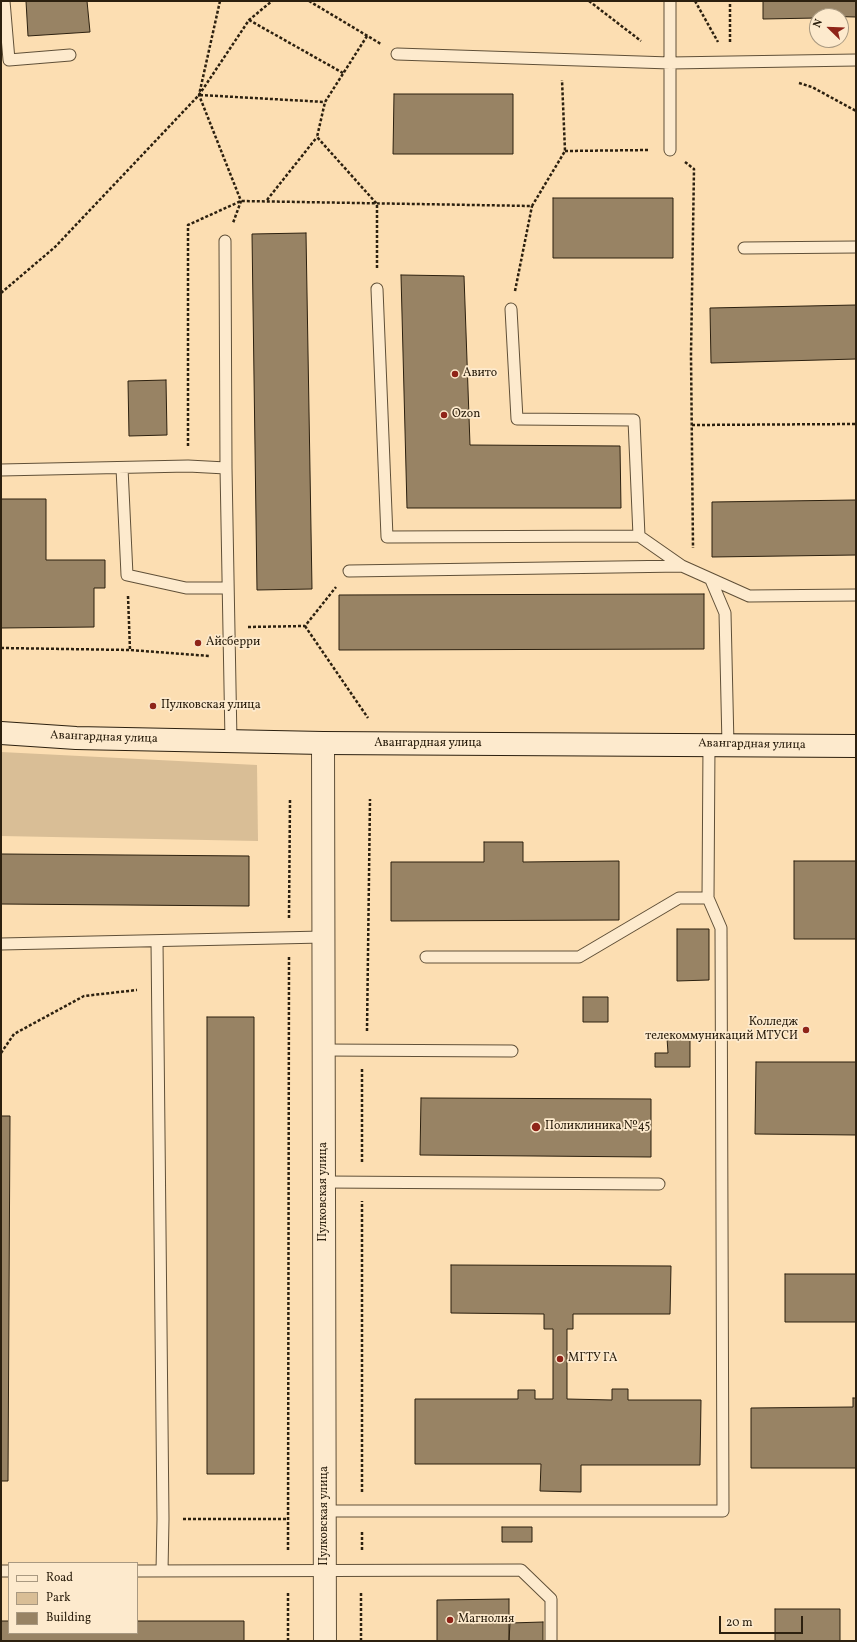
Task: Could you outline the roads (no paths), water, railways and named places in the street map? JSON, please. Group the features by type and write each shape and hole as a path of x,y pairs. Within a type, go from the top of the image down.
{"street":[{"name":"Авангардная улица","path":"1,733 76,738 323,743 856,746"},
{"name":"Пулковская улица","path":"323,743 326,1511 325,1641"}],"lane":[{"path":"4,1 9,60 70,55"},
{"path":"670,1 670,150"},
{"path":"398,54 670,63 856,60"},
{"path":"225,241 226,468 231,741"},
{"path":"744,248 856,247"},
{"path":"376,289 386,537 639,536 682,566 749,596 856,595"},
{"path":"511,309 517,419 634,420 639,536"},
{"path":"1,470 188,466 226,468"},
{"path":"122,468 127,575 186,588 228,588"},
{"path":"349,571 682,566"},
{"path":"326,1511 724,1511 721,928 708,898 725,612 711,580"},
{"path":"426,958 579,957 679,898 708,898"},
{"path":"1,944 323,937"},
{"path":"157,941 163,1519 162,1571"},
{"path":"324,1050 512,1051"},
{"path":"324,1182 659,1184"},
{"path":"138,1571 521,1570 551,1599 551,1641"}],"place":[{"name":"Авито","path":"455,374"},
{"name":"Ozon","path":"444,415"},
{"name":"Айсберри","path":"198,643"},
{"name":"Пулковская улица","path":"153,706"},
{"name":"Колледж телекоммуникаций МТУСИ","path":"806,1030"},
{"name":"Поликлиника №45","path":"536,1127"},
{"name":"МГТУ ГА","path":"560,1359"},
{"name":"Магнолия","path":"450,1620"}]}
